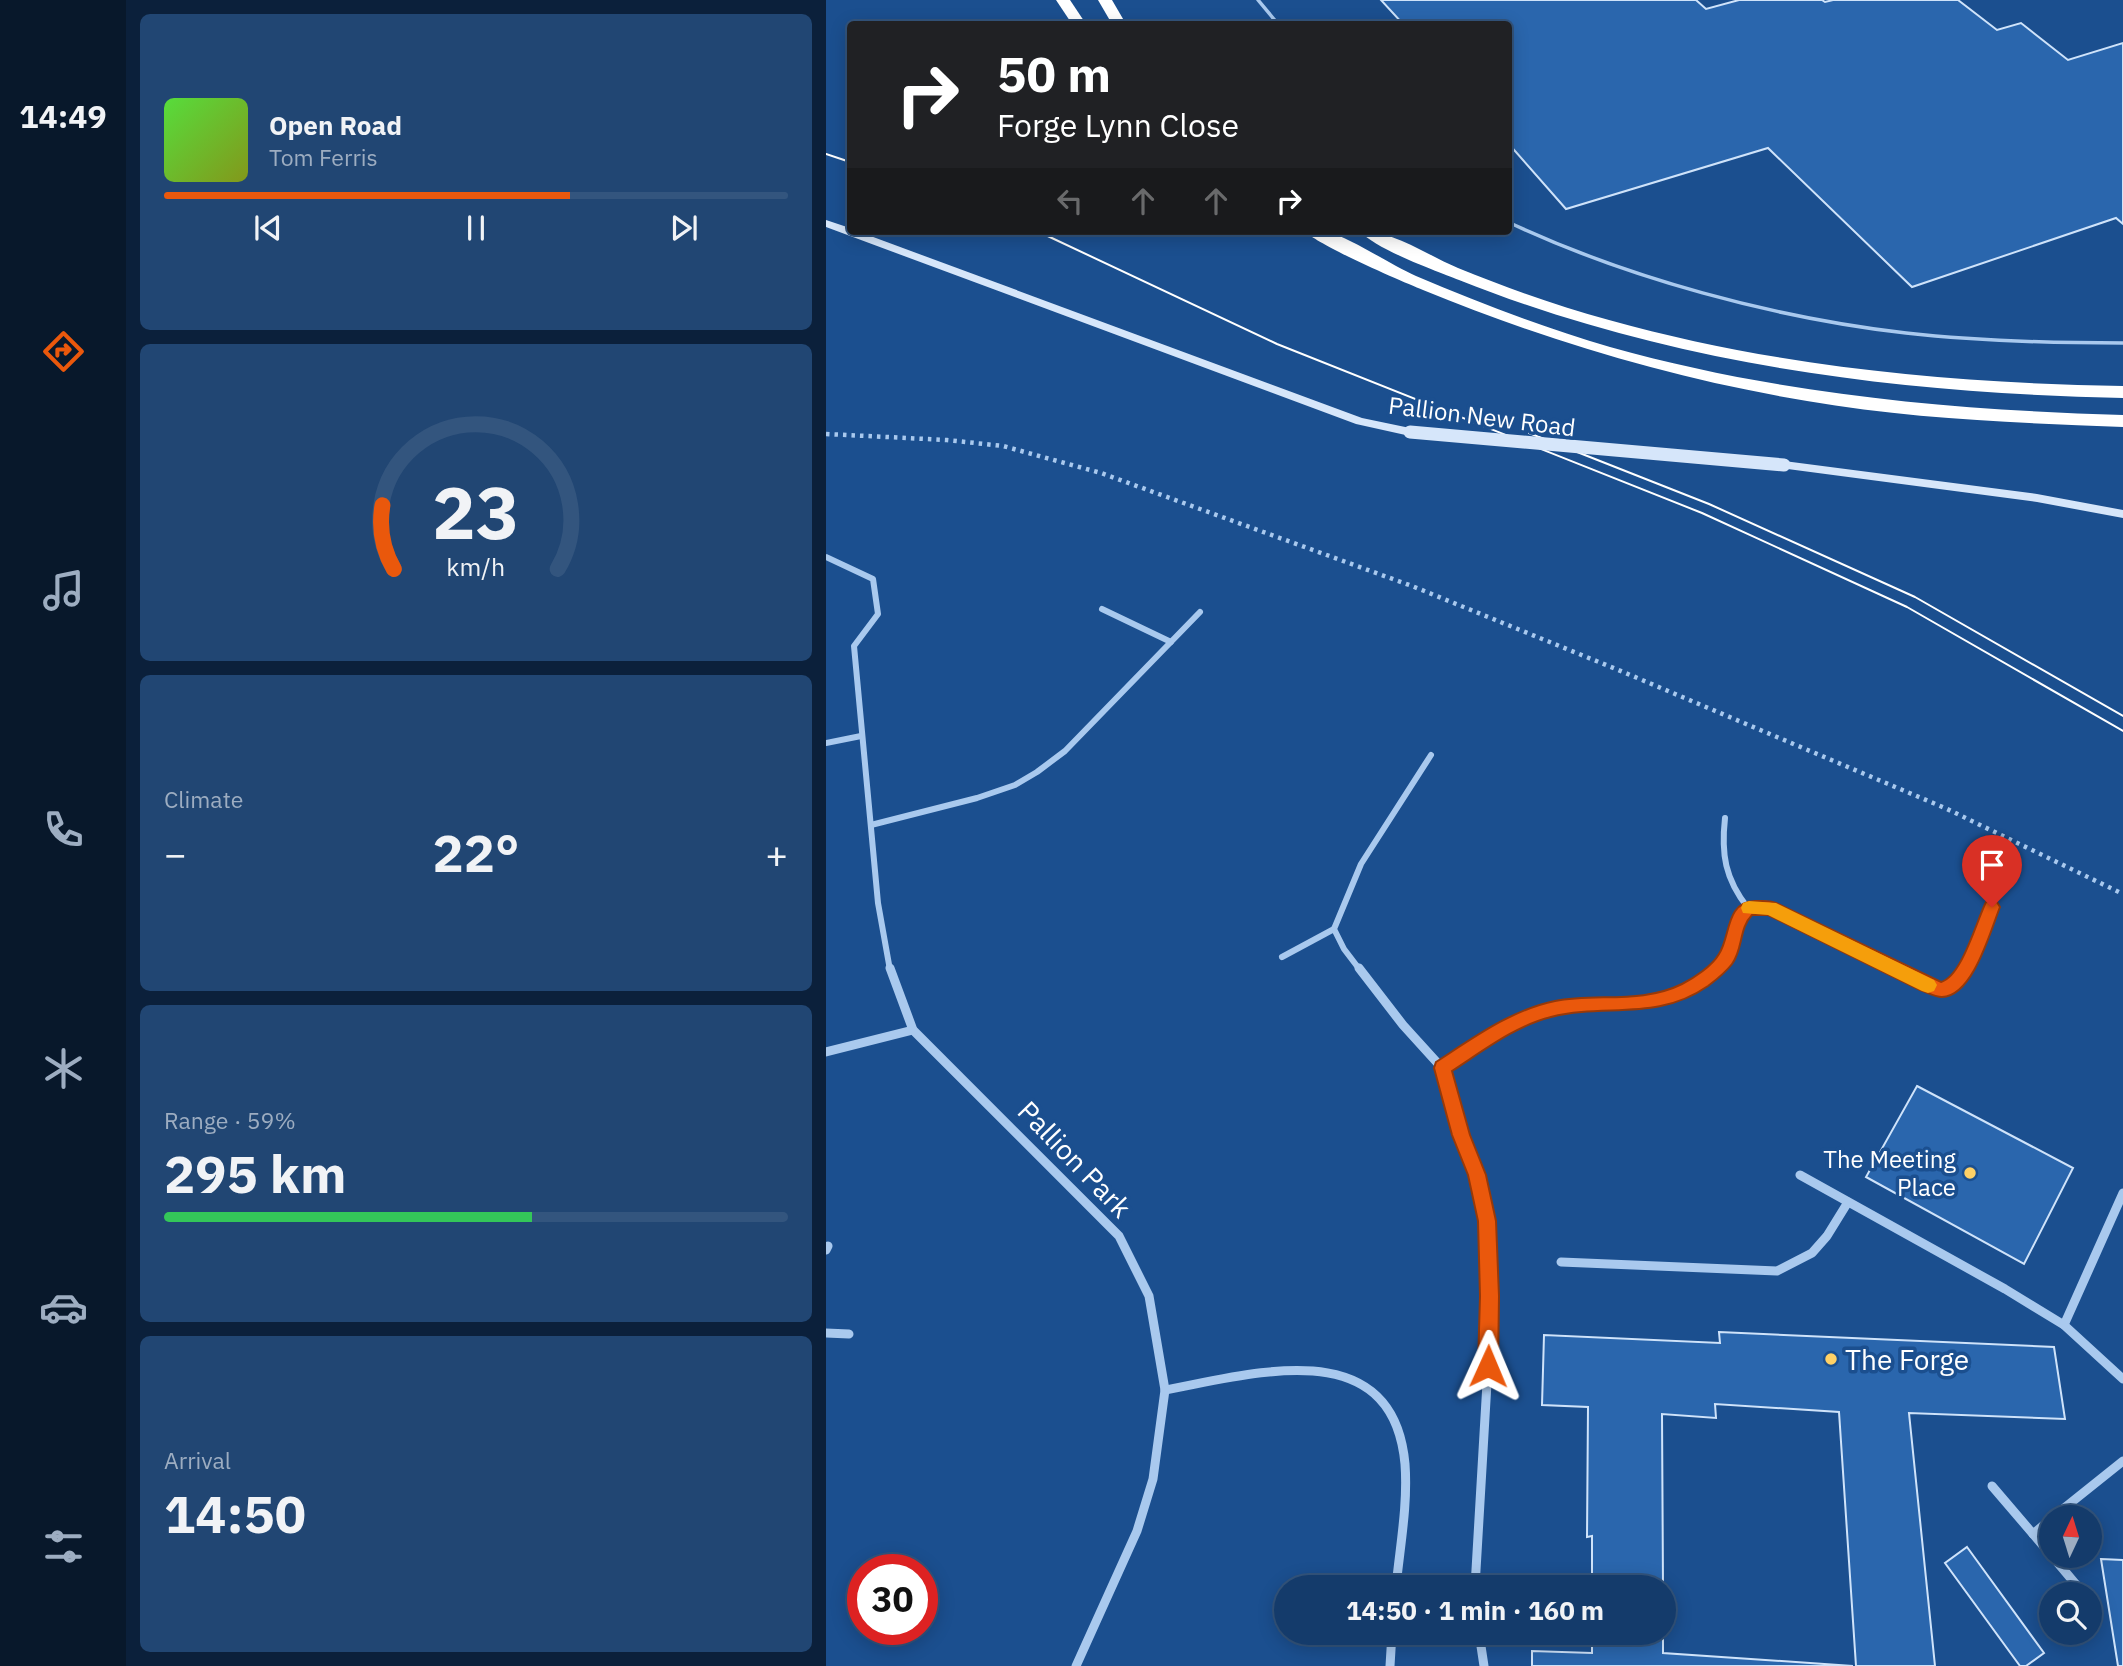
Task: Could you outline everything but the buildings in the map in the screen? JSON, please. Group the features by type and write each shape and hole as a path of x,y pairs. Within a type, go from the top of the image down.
{"highway":[{"path":"1063,0 1077,21"},
{"path":"1105,0 1117,21"},
{"path":"1321,235 1436,293 1549,335 1654,365 1741,385 1848,402 1947,413 2063,421 2123,421"},
{"path":"1376,235 1455,273 1534,303 1622,330 1731,355 1845,375 1940,385 2059,392 2123,392"}],"street":[{"name":"Pallion New Road","path":"826,223 847,231"},
{"name":"Pallion New Road","path":"858,235 1360,421 1410,432 1784,465 1910,484 2037,498 2123,514"},
{"name":"Pallion Park","path":"826,557 873,579 878,614 854,646 875,892 887,966 897,1000 913,1030 1119,1236 1149,1297 1166,1390 1153,1479 1137,1531 1076,1666"},
{"path":"1102,609 1171,642"},
{"path":"871,825 977,799 1026,778 1065,751 1200,612"},
{"path":"826,743 861,736"},
{"path":"1282,957 1334,929 1361,864 1431,755"},
{"path":"1726,818 1722,842 1726,874 1731,889 1748,908"},
{"path":"1442,1068 1496,1033 1527,1017 1552,1009 1581,1004 1627,1004 1656,1000 1685,991 1704,980 1726,959 1739,917 1748,908 1770,908 1926,985 1941,989 1953,986 1965,970 1992,907"},
{"path":"1334,929 1344,949 1403,1025 1442,1068 1461,1135 1477,1175 1487,1221 1489,1249 1488,1366 1476,1575"},
{"path":"826,1052 913,1030"},
{"path":"1800,1175 2005,1289 2064,1325 2123,1379"},
{"path":"2064,1325 2123,1193"},
{"path":"1561,1262 1777,1271 1798,1265 1812,1255 1848,1202"},
{"path":"826,1332 849,1334"},
{"path":"1166,1390 1283,1371 1321,1369 1353,1376 1380,1394 1396,1419 1403,1449 1405,1485 1397,1575"},
{"path":"2068,1505 2123,1461"},
{"path":"1992,1486 2039,1541"},
{"path":"2033,1534 2039,1529"},
{"path":"2062,1568 2074,1582"},
{"path":"1390,1666 1391,1645"},
{"path":"1481,1645 1484,1666"}],"lane":[{"path":"1258,0 1276,21"},
{"path":"1512,224 1629,271 1779,311 1875,329 1944,336 2067,343 2123,343"}],"path":[{"path":"826,434 947,440 1003,446 1101,473 1412,586 1616,669 1945,808 2123,894"}],"tram line":[{"path":"826,154 847,161"},
{"path":"1045,235 1277,344 1702,513 1907,607 2123,731"},
{"path":"1529,433 1709,504 1915,597 2123,716"}],"slow traffic":[{"path":"1749,908 1770,908 1928,985"}],"place":[{"name":"The Meeting Place","path":"1970,1173"},
{"name":"The Forge","path":"1831,1359"}],"route":[{"path":"1488,1366 1490,1296 1487,1221 1477,1175 1461,1135 1442,1068 1496,1033 1527,1017 1552,1009 1581,1004 1627,1004 1656,1000 1685,991 1704,980 1726,959 1739,917 1748,908 1770,908 1926,985 1941,989 1953,986 1965,970 1992,907"}]}
